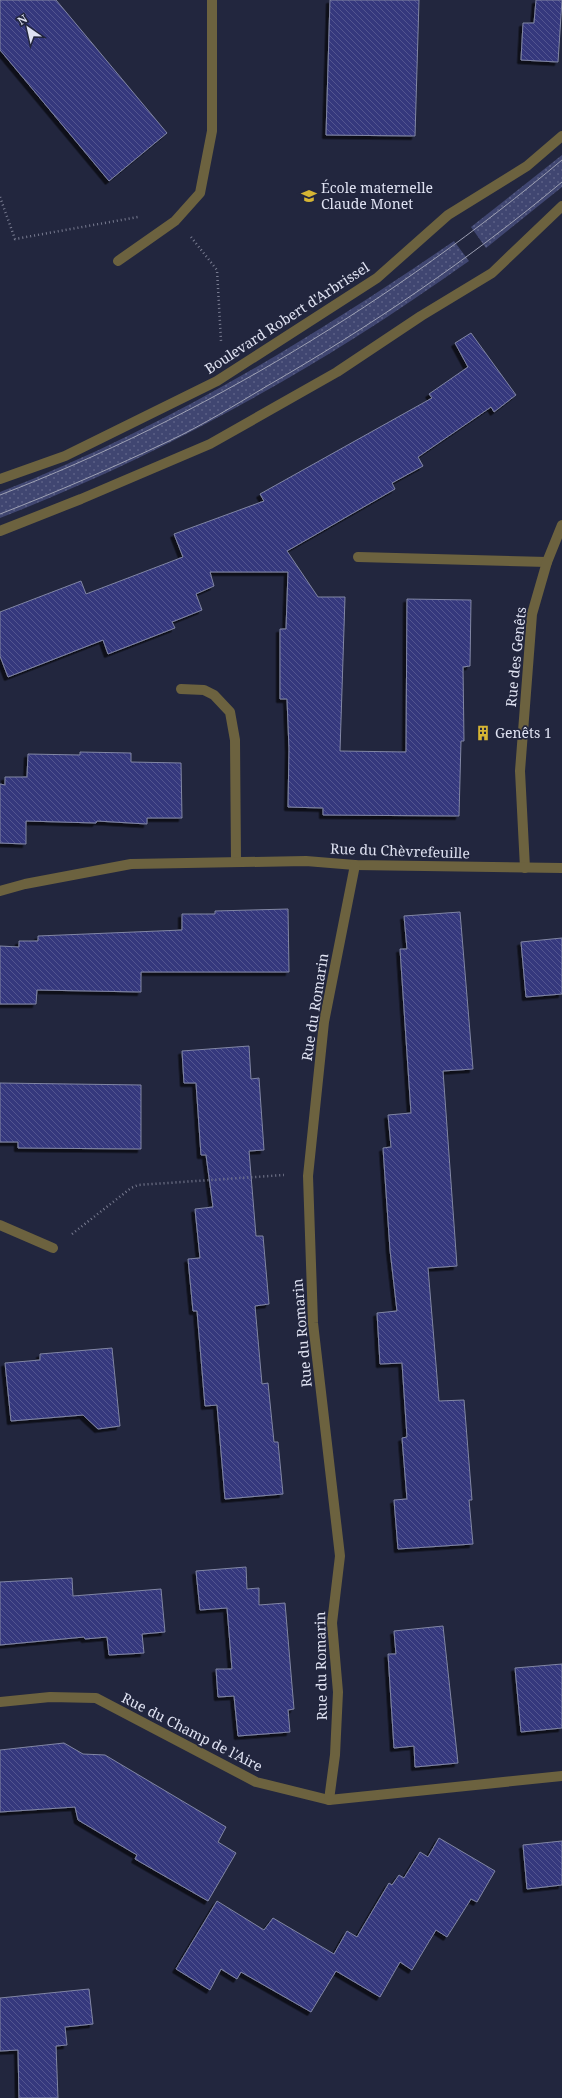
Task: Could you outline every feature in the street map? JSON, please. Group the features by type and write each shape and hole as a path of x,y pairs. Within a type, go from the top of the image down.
{"street":[{"path":"118,261 175,221 200,194 212,131 212,0"},
{"name":"Boulevard Robert d'Arbrissel","path":"0,479 65,456 217,381 377,278 448,214 527,166 562,136"},
{"path":"0,531 81,500 210,444 337,372 421,316 492,273 562,206"},
{"name":"Rue des Genêts","path":"524,868 520,771 532,614 547,562 562,525"},
{"path":"358,557 547,562"},
{"path":"181,689 204,690 214,694 230,712 235,740 236,860"},
{"name":"Rue du Chèvrefeuille","path":"0,891 32,883 131,864 236,860 306,861 355,865 562,868"},
{"name":"Rue du Romarin","path":"329,1800 335,1755 338,1692 332,1624 340,1556 313,1323 308,1176 324,1022 355,865"},
{"path":"0,1225 53,1248"},
{"name":"Rue du Champ de l'Aire","path":"0,1702 50,1697 96,1698 256,1782 329,1800 562,1776"}],"path":[{"path":"0,197 15,239 142,216"},
{"path":"188,232 216,270 221,341"},
{"path":"53,1248 131,1188 138,1185 287,1174"}],"shaded area":[{"path":"562,155 562,187 486,248 471,227"},
{"path":"454,241 469,261 356,337 270,388 182,436 92,479 0,518 0,492 120,440 178,411 234,380 346,313"}],"building":[{"path":"0,0 56,0 167,133 109,181 0,50"},
{"path":"330,0 419,0 415,136 326,135"},
{"path":"536,0 562,0 558,62 521,60 523,23 534,23"},
{"path":"471,333 516,395 494,412 491,407 418,457 423,466 392,483 395,489 287,551 318,597 345,597 340,751 406,752 407,599 471,600 470,666 463,667 464,741 461,741 459,816 323,815 323,808 288,807 289,749 287,699 280,699 280,629 286,629 288,572 210,572 214,586 196,594 202,610 172,622 175,628 108,654 103,640 8,677 0,656 0,612 81,581 86,594 183,557 174,534 264,501 260,494 432,398 429,394 468,367 455,343"},
{"path":"80,752 131,753 131,762 181,763 182,818 147,818 147,824 97,821 96,823 26,821 26,844 0,843 0,784 5,785 5,777 27,777 28,754 80,755"},
{"path":"288,909 289,972 141,972 141,992 37,990 36,1004 0,1004 0,946 19,947 19,941 38,941 38,936 182,930 182,914 215,914 215,911"},
{"path":"460,912 473,1069 443,1071 457,1266 428,1268 439,1401 464,1400 472,1500 469,1500 473,1544 398,1549 394,1500 407,1499 402,1438 407,1437 402,1363 380,1364 377,1313 397,1311 390,1250 383,1148 391,1147 388,1115 411,1113 400,949 407,949 404,916"},
{"path":"562,938 562,994 526,997 521,942"},
{"path":"249,1046 251,1079 259,1078 264,1150 249,1151 256,1236 263,1236 269,1304 255,1306 262,1384 268,1383 274,1442 278,1442 283,1494 225,1499 217,1405 205,1406 197,1311 193,1311 188,1259 200,1258 195,1209 213,1207 206,1155 201,1155 196,1083 184,1083 182,1051"},
{"path":"0,1083 141,1085 141,1149 18,1148 18,1142 0,1142"},
{"path":"112,1348 120,1426 98,1429 83,1415 11,1421 5,1363 40,1360 40,1354"},
{"path":"246,1567 247,1589 259,1588 259,1605 285,1603 294,1709 288,1710 290,1732 238,1736 234,1696 218,1697 216,1669 232,1669 227,1608 200,1610 196,1571"},
{"path":"72,1578 73,1596 161,1589 165,1632 142,1634 144,1653 109,1655 107,1637 85,1639 84,1637 0,1645 0,1582"},
{"path":"443,1626 458,1763 415,1767 414,1746 394,1748 388,1654 396,1654 394,1631"},
{"path":"562,1664 562,1728 521,1732 515,1668"},
{"path":"64,1743 83,1754 105,1755 226,1827 218,1842 236,1853 208,1901 135,1859 137,1855 78,1820 75,1807 0,1812 0,1750"},
{"path":"439,1838 495,1871 477,1902 471,1899 447,1937 436,1930 412,1970 400,1962 380,1997 336,1971 311,2012 241,1972 237,1979 221,1969 210,1990 176,1969 217,1901 264,1930 273,1918 334,1954 347,1931 357,1937 389,1883 392,1885 399,1875 404,1878 420,1852 428,1857"},
{"path":"562,1841 562,1885 527,1889 523,1845"},
{"path":"89,1989 93,2024 65,2027 67,2045 56,2046 58,2098 19,2098 18,2050 0,2051 0,1998"}],"tram line":[{"path":"0,495 76,464 150,429 223,392 294,351 364,307 432,260 498,211 562,160"},
{"path":"0,514 148,451 231,408 344,340 456,265 562,182"}],"place":[{"name":"École maternelle Claude Monet","path":"309,196"},
{"name":"Genêts 1","path":"483,733"}]}
